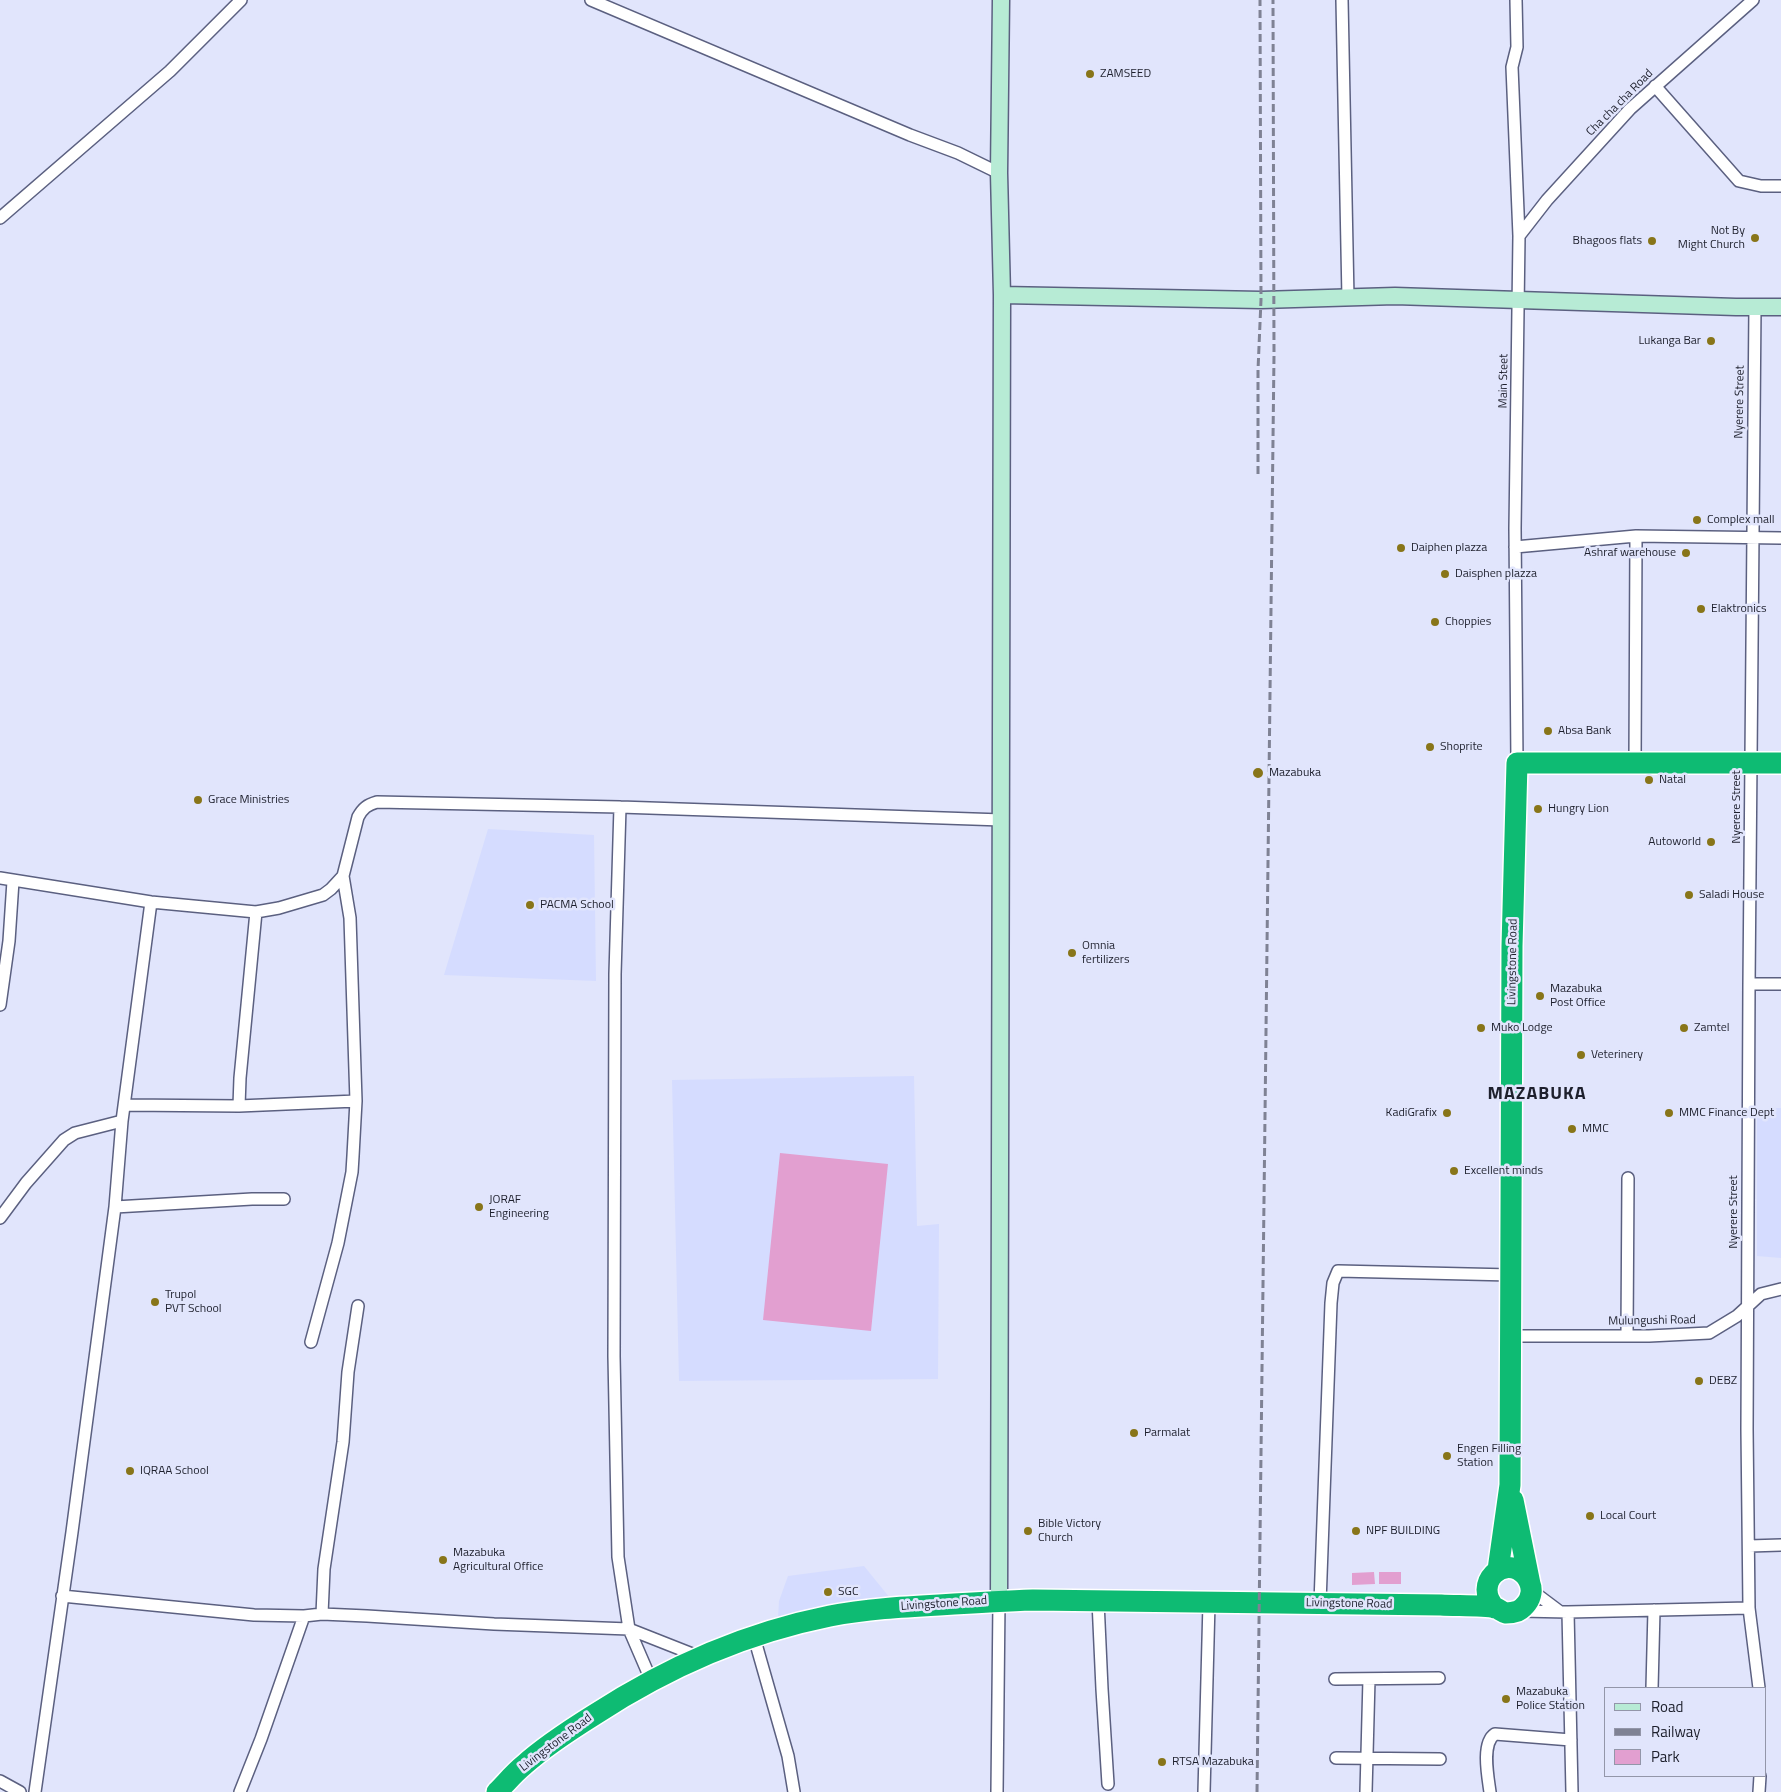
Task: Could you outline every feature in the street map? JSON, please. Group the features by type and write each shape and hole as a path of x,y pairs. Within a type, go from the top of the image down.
{"highway":[{"path":"1517,763 1781,763"},
{"name":"Livingstone Road","path":"1441,1605 1487,1589 1490,1578 1498,1570 1510,1485 1512,946 1517,763"},
{"name":"Livingstone Road","path":"1510,1485 1531,1587"},
{"path":"1498,1570 1514,1568 1521,1571 1527,1577 1531,1587 1530,1598 1525,1606 1518,1611"},
{"path":"1487,1589 1490,1603 1496,1608"},
{"name":"Livingstone Road","path":"497,1792 523,1766 566,1732 651,1680 700,1657 754,1637 830,1616 884,1608 999,1601 1441,1605 1496,1608 1506,1613 1518,1611"}],"main road":[{"path":"999,1601 1002,820 1002,295 999,173 1001,0"},
{"path":"1002,295 1261,300 1395,296 1726,307 1781,306"}],"street":[{"path":"0,218 170,71 241,0"},
{"path":"591,0 910,135 958,153 999,173"},
{"path":"1342,0 1348,298"},
{"name":"Main Steet","path":"1516,0 1517,47 1512,67 1519,236 1515,547 1517,763"},
{"name":"Cha cha cha Road","path":"1519,236 1547,200 1630,109 1753,0"},
{"path":"1655,86 1739,181 1761,186 1781,186"},
{"name":"Nyerere Street","path":"1755,306 1748,1307 1749,1608 1758,1687"},
{"path":"1634,763 1636,536"},
{"path":"1515,547 1636,536 1781,538"},
{"path":"311,1342 338,1243 352,1172 356,1101 350,918 343,876 358,817 368,805 377,802 620,807 1002,820"},
{"path":"620,807 615,974 614,1356 618,1556 629,1629 651,1680"},
{"path":"0,878 151,902 256,912 279,908 314,898 331,890 343,876"},
{"path":"0,1005 9,941 13,881"},
{"path":"35,1792 115,1207 122,1121 151,902"},
{"path":"239,1106 256,912"},
{"path":"1749,984 1781,984"},
{"path":"125,1105 239,1106 356,1101"},
{"path":"0,1218 26,1183 64,1140 75,1133 122,1121"},
{"path":"1627,1336 1628,1178"},
{"path":"115,1207 252,1199 284,1199"},
{"path":"1320,1603 1331,1303 1333,1283 1338,1271 1511,1276"},
{"name":"Mulungushi Road","path":"1511,1336 1627,1336 1709,1333 1737,1316 1762,1294 1781,1289"},
{"path":"322,1614 324,1569 343,1442 348,1372 358,1306"},
{"path":"1749,1546 1781,1545"},
{"path":"1531,1587 1564,1611"},
{"path":"62,1596 254,1615 304,1616 322,1614 494,1624 629,1629 700,1657"},
{"path":"997,1792 999,1601"},
{"path":"1098,1601 1108,1784"},
{"path":"1204,1792 1209,1603"},
{"path":"1518,1611 1749,1608"},
{"path":"1652,1687 1654,1610"},
{"path":"1564,1611 1572,1792"},
{"path":"240,1792 261,1740 304,1616"},
{"path":"754,1637 788,1756 794,1792"},
{"path":"1335,1679 1439,1678"},
{"path":"1366,1792 1369,1679"},
{"path":"1490,1792 1486,1758 1488,1742 1495,1734 1571,1740"},
{"path":"1336,1758 1440,1759"},
{"path":"1759,1792 1760,1777"},
{"path":"0,1781 20,1792"}],"shaded area":[{"name":"PACMA School","path":"488,829 594,835 596,981 444,975"},
{"path":"914,1076 917,1226 939,1224 938,1379 679,1381 672,1080"},
{"path":"1757,1108 1781,1108 1781,1258 1757,1256"},
{"path":"864,1566 890,1598 778,1618 779,1601 788,1576"}],"green space":[{"path":"780,1153 888,1164 871,1331 763,1320"},
{"path":"1374,1572 1375,1584 1352,1585 1352,1573"},
{"path":"1379,1572 1401,1572 1401,1584 1379,1584"}],"railway":[{"path":"1258,474 1258,370 1261,300 1260,0"},
{"path":"1257,1792 1274,355 1273,0"}],"place":[{"name":"ZAMSEED","path":"1090,74"},
{"name":"Not By Might Church","path":"1755,238"},
{"name":"Bhagoos flats","path":"1652,241"},
{"name":"Lukanga Bar","path":"1711,341"},
{"name":"Complex mall","path":"1697,520"},
{"name":"Daiphen plazza","path":"1401,548"},
{"name":"Ashraf warehouse","path":"1686,553"},
{"name":"Daisphen plazza","path":"1445,574"},
{"name":"Elaktronics","path":"1701,609"},
{"name":"Choppies","path":"1435,622"},
{"name":"Absa Bank","path":"1548,731"},
{"name":"Shoprite","path":"1430,747"},
{"name":"Mazabuka","path":"1258,773"},
{"name":"Natal","path":"1649,780"},
{"name":"Grace Ministries","path":"198,800"},
{"name":"Hungry Lion","path":"1538,809"},
{"name":"Autoworld","path":"1711,842"},
{"name":"Saladi House","path":"1689,895"},
{"name":"PACMA School","path":"530,905"},
{"name":"Omnia fertilizers","path":"1072,953"},
{"name":"Mazabuka Post Office","path":"1540,996"},
{"name":"Muko Lodge","path":"1481,1028"},
{"name":"Zamtel","path":"1684,1028"},
{"name":"Veterinery","path":"1581,1055"},
{"name":"KadiGrafix","path":"1447,1113"},
{"name":"MMC Finance Dept","path":"1669,1113"},
{"name":"MMC","path":"1572,1129"},
{"name":"Excellent minds","path":"1454,1171"},
{"name":"JORAF Engineering","path":"479,1207"},
{"name":"Trupol PVT School","path":"155,1302"},
{"name":"DEBZ","path":"1699,1381"},
{"name":"Parmalat","path":"1134,1433"},
{"name":"Engen Filling Station","path":"1447,1456"},
{"name":"IQRAA School","path":"130,1471"},
{"name":"Local Court","path":"1590,1516"},
{"name":"Bible Victory Church","path":"1028,1531"},
{"name":"NPF BUILDING","path":"1356,1531"},
{"name":"Mazabuka Agricultural Office","path":"443,1560"},
{"name":"SGC","path":"828,1592"},
{"name":"Mazabuka Police Station","path":"1506,1699"},
{"name":"RTSA Mazabuka","path":"1162,1762"}],"district":[{"name":"MAZABUKA","path":"1537,1095"}]}
